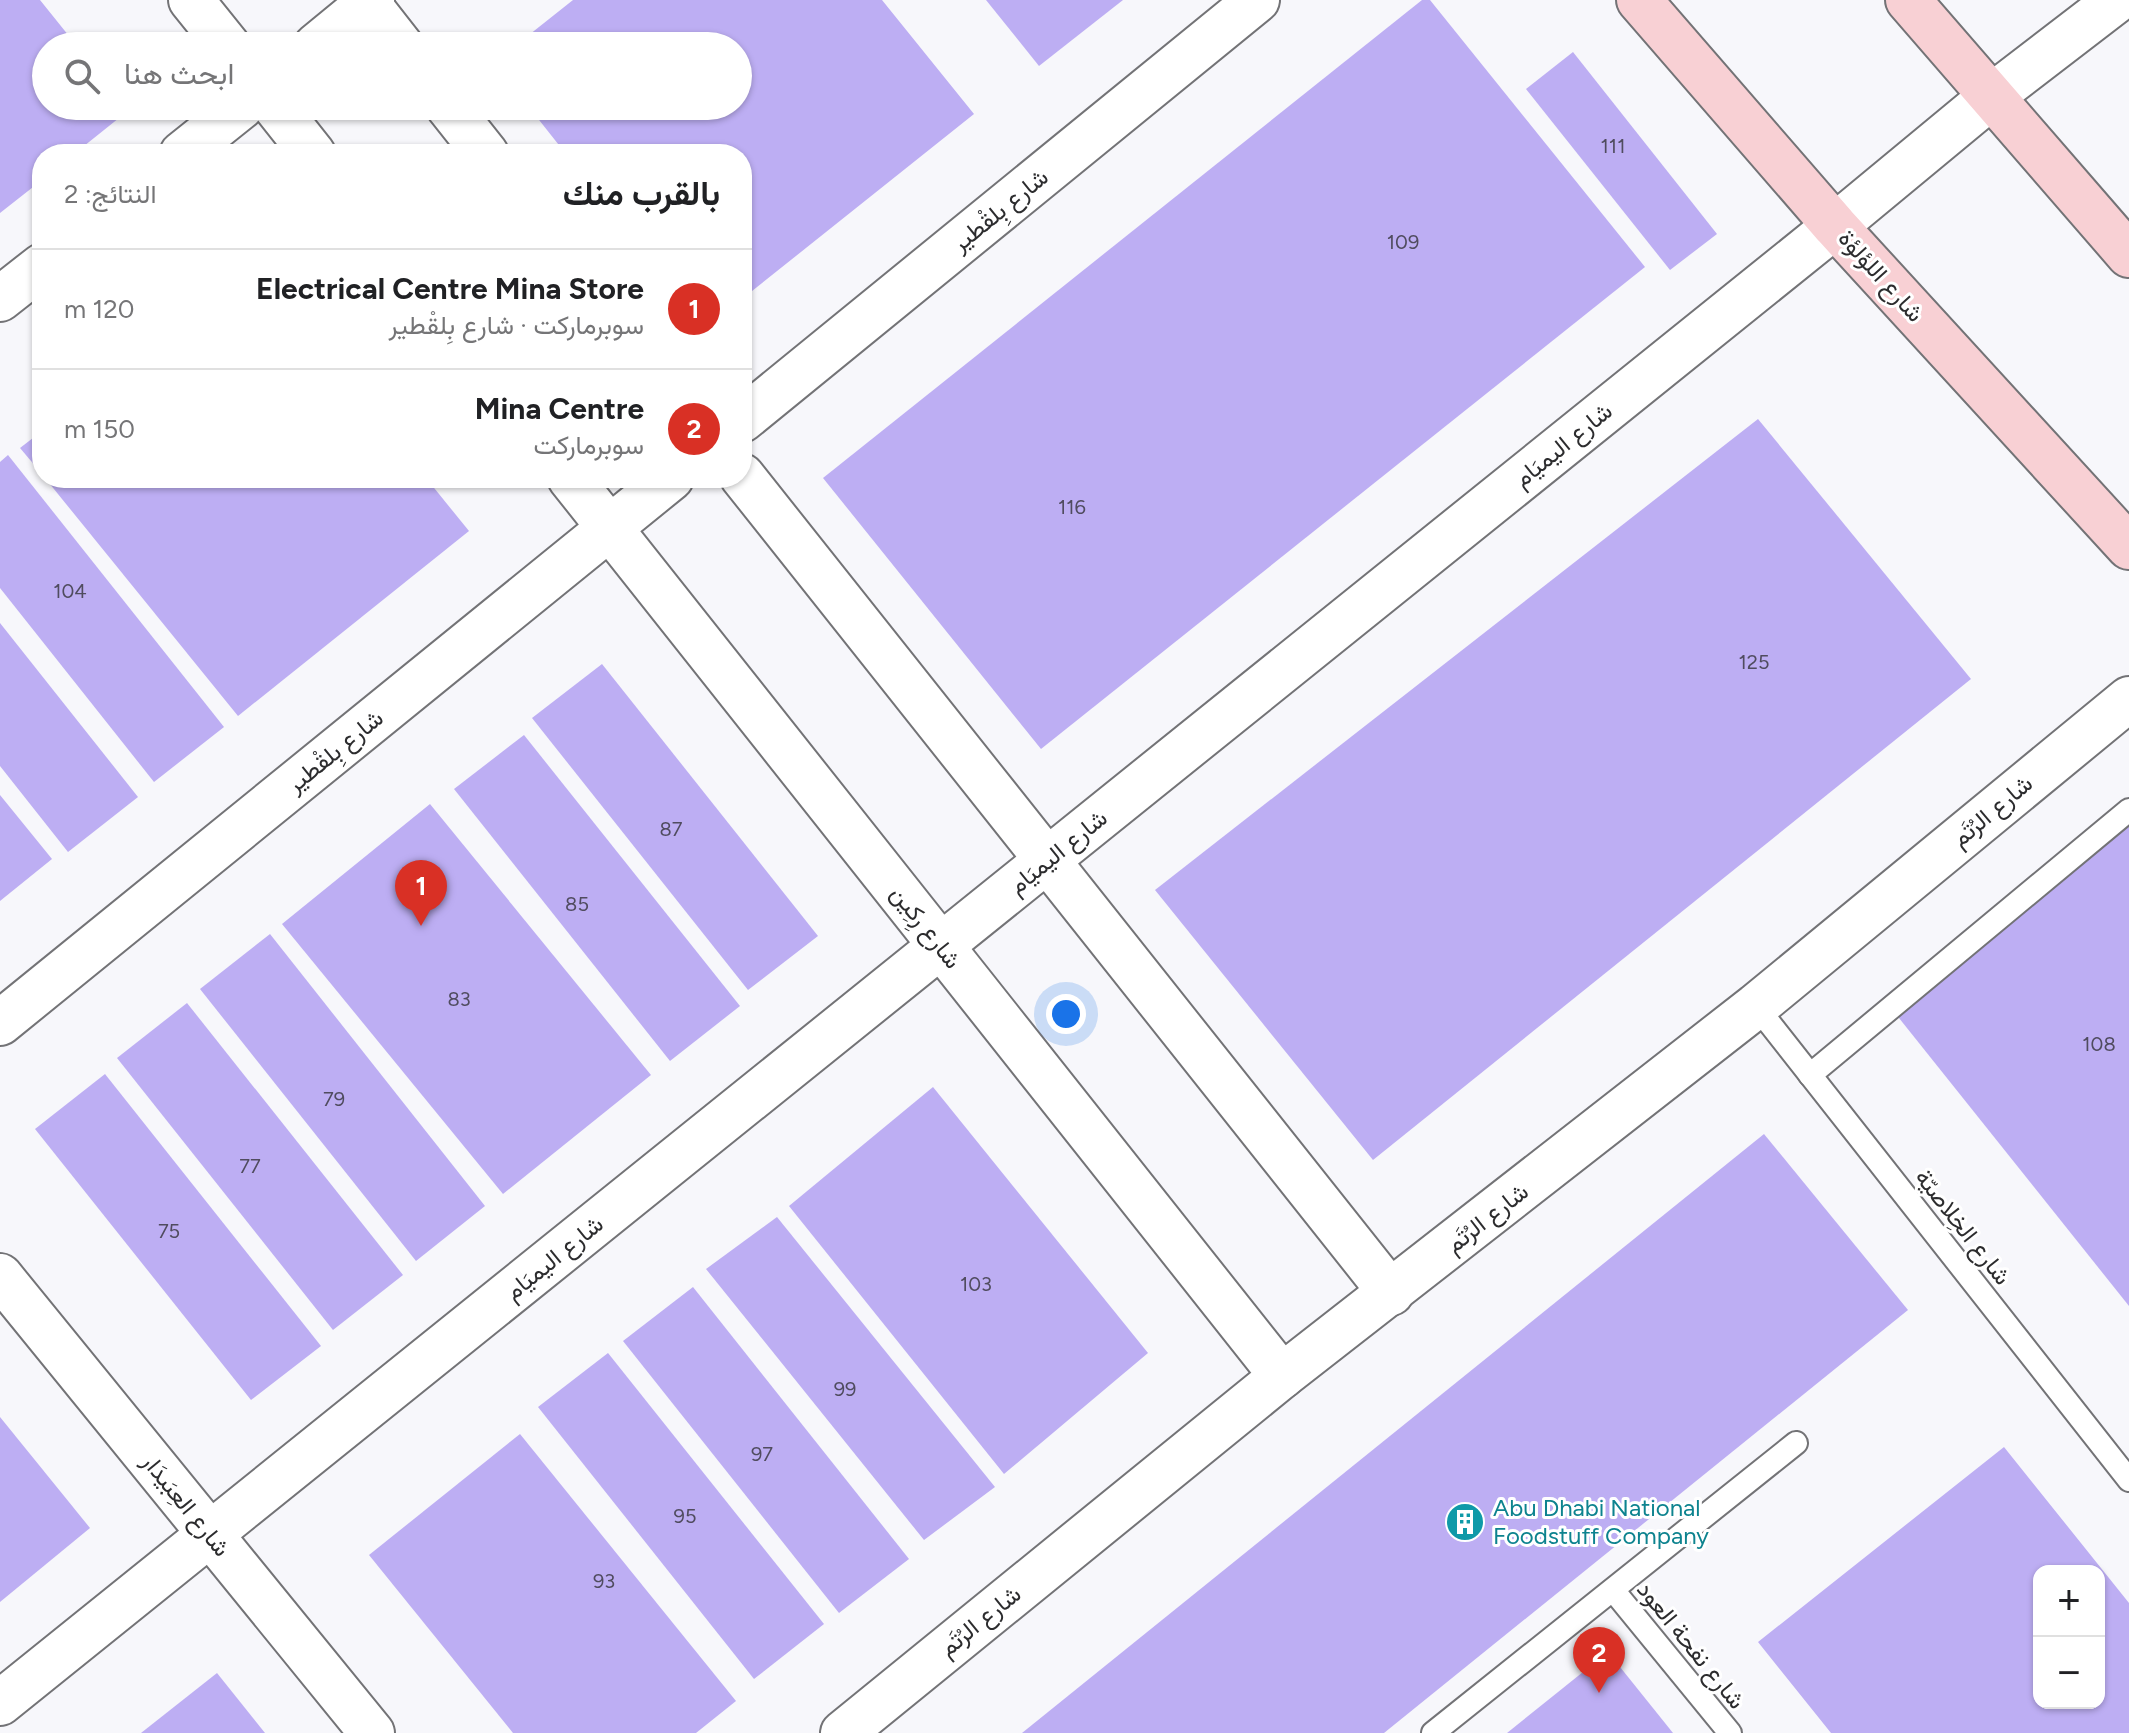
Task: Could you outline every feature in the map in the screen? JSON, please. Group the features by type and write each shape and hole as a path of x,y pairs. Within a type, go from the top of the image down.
{"street":[{"path":"191,0 217,32"},
{"name":"شارع بِلقْطير","path":"752,412 1257,0"},
{"name":"شارع اللؤلؤة","path":"1639,0 1835,226 2129,547"},
{"path":"1908,0 2129,255"},
{"name":"شارع اليميَام","path":"0,1703 1835,226 1992,96 2117,0"},
{"path":"332,32 368,1 391,32"},
{"path":"194,144 224,120"},
{"path":"286,120 305,144"},
{"path":"459,120 478,144"},
{"path":"0,299 32,274"},
{"name":"شارع رِكِين","path":"578,488 1282,1376"},
{"name":"شارع بِلقْطير","path":"0,1023 659,488"},
{"path":"752,488 1391,1293"},
{"name":"شارع الرُتَم","path":"843,1733 1282,1376 1756,1006 2129,699"},
{"name":"شارع العِبَيدَار","path":"0,1276 372,1733"}],"lane":[{"path":"1810,1075 2129,810"},
{"name":"شارع الخِلاصيّة","path":"1756,1006 2129,1480"},
{"path":"1433,1733 1796,1443"},
{"name":"شارع نفحة العود","path":"1613,1590 1730,1733"}],"building":[{"path":"0,0 40,0 66,32 32,32 32,120 116,120 86,144 32,144 32,188 0,213"},
{"path":"573,0 882,0 974,114 752,291 752,144 558,144 539,120 752,120 752,32 533,32"},
{"path":"986,0 1123,0 1039,66"},
{"path":"1422,0 1430,0 1645,267 1041,749 823,478"},
{"path":"1573,52 1717,234 1670,270 1526,89"},
{"path":"1758,419 1971,679 1373,1160 1155,890"},
{"path":"32,439 32,462 20,448"},
{"path":"8,455 224,727 154,782 0,588 0,462"},
{"path":"53,488 434,488 469,531 238,716"},
{"path":"0,623 138,797 68,852 0,766"},
{"path":"602,664 818,936 748,990 532,718"},
{"path":"524,735 740,1006 670,1061 454,789"},
{"path":"0,795 52,859 0,901"},
{"path":"2129,797 2129,1306 1883,998"},
{"path":"430,804 651,1075 503,1194 282,924"},
{"path":"270,934 485,1206 416,1261 200,989"},
{"path":"187,1003 403,1275 333,1330 117,1058"},
{"path":"105,1074 321,1346 251,1400 35,1129"},
{"path":"933,1087 1148,1353 1004,1474 789,1206"},
{"name":"Abu Dhabi National Foodstuff Company","path":"1764,1134 1908,1310 1384,1733 1022,1733"},
{"path":"777,1217 995,1487 924,1540 706,1269"},
{"path":"693,1287 909,1559 839,1613 623,1341"},
{"path":"608,1353 824,1624 754,1679 538,1407"},
{"path":"0,1417 90,1528 0,1602"},
{"path":"520,1434 736,1701 696,1733 513,1733 369,1555"},
{"path":"2004,1447 2099,1565 2033,1565 2033,1709 2105,1709 2105,1573 2129,1603 2129,1733 1831,1733 1758,1642"},
{"path":"1608,1652 1673,1733 1507,1733"},
{"path":"217,1673 265,1733 141,1733"}],"place":[{"name":"Electrical Centre Mina Store","path":"421,926"},
{"name":"Abu Dhabi National Foodstuff Company","path":"1465,1522"},
{"name":"Mina Centre","path":"1599,1693"}]}
